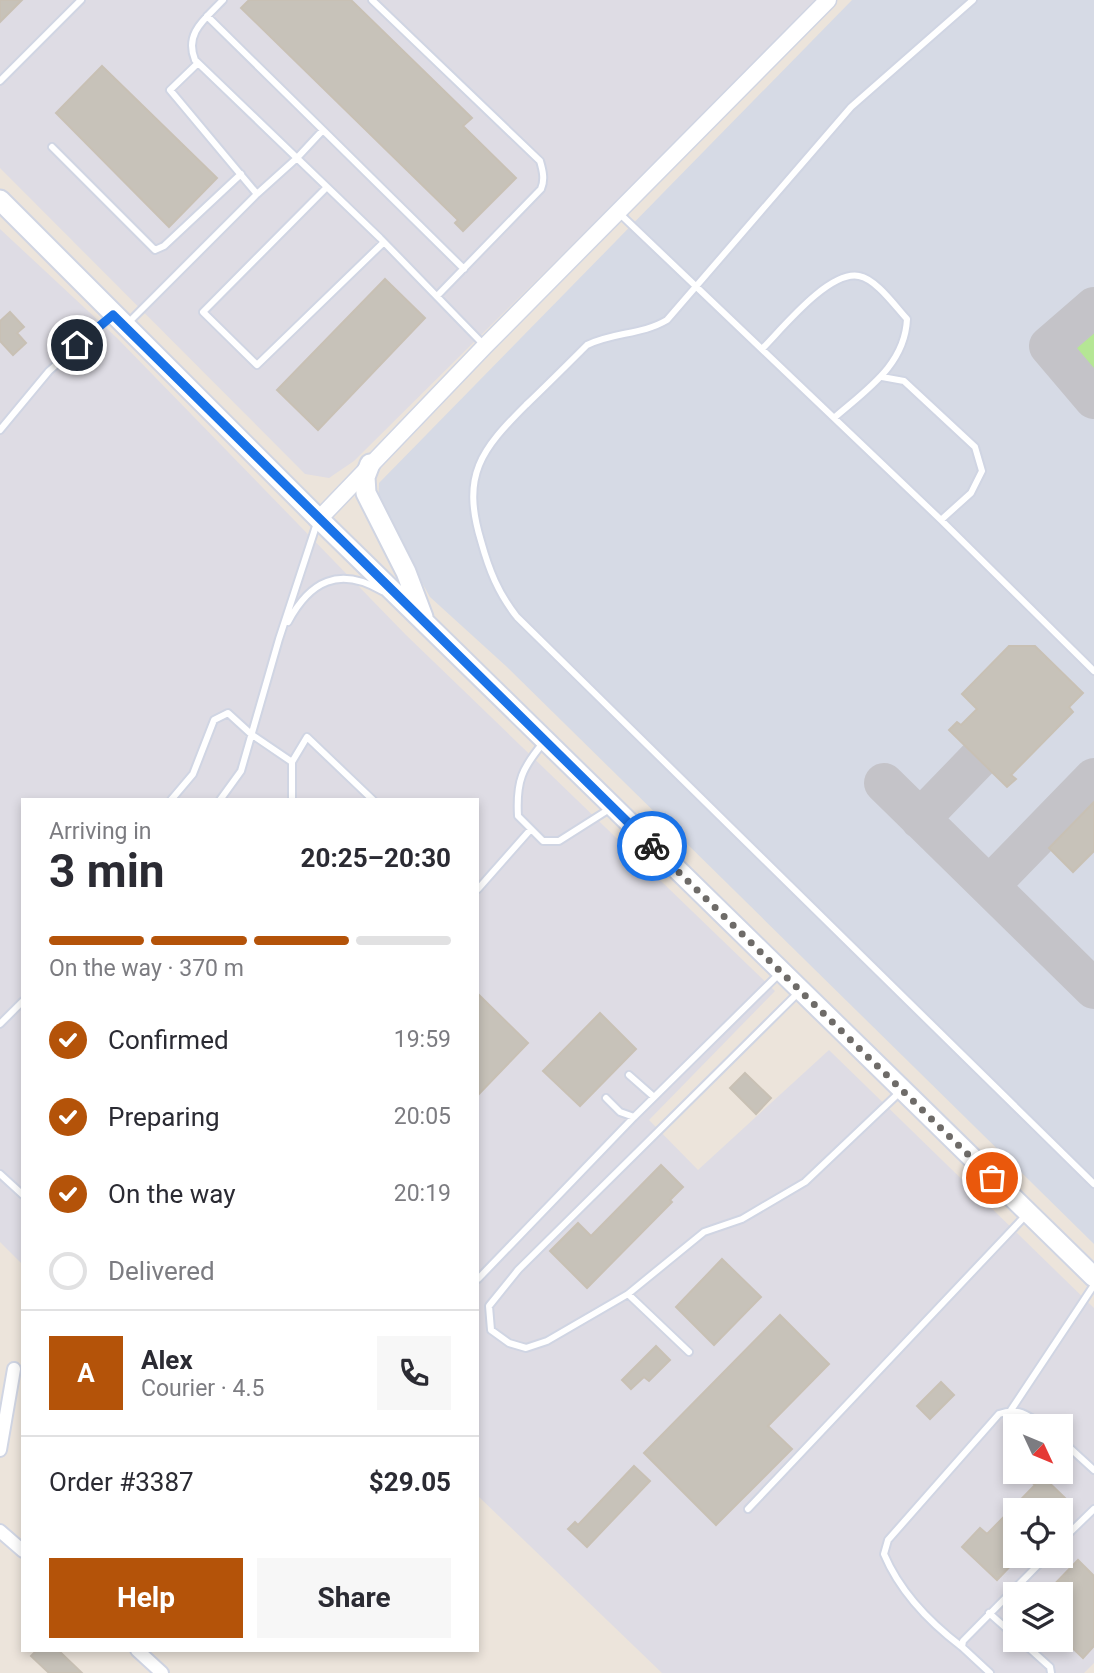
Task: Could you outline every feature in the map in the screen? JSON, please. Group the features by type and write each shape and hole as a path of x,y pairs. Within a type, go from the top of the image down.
{"main road":[{"path":"0,200 318,519 1094,1277"},
{"path":"370,464 365,477 366,493 406,572 419,618"}],"street":[{"path":"318,519 485,346 828,0"},
{"path":"0,1450 14,1369"},
{"path":"0,1531 21,1549"},
{"path":"138,1652 162,1673"}],"lane":[{"path":"0,81 81,0"},
{"path":"223,0 194,30 190,47 198,63 327,187 485,346"},
{"path":"372,0 540,161 544,182 541,189 437,296"},
{"path":"973,0 851,107 698,288 667,320 656,327 601,338 587,345 484,451 473,482 472,501 488,566 500,596 526,627 1094,1184"},
{"path":"207,16 464,269"},
{"path":"198,63 170,90 257,194"},
{"path":"0,430 49,371 119,321 297,158 323,130"},
{"path":"52,147 155,250 164,246 241,174"},
{"path":"327,187 204,312 257,365 383,243"},
{"path":"619,213 941,520 1094,671"},
{"path":"762,349 827,285 846,276 861,276 907,318 906,337 882,377 834,418"},
{"path":"882,377 904,381 975,447 982,471 971,493 941,520"},
{"path":"221,798 241,771 279,639 318,519"},
{"path":"279,639 299,601 313,588 332,579 349,579 372,585 419,618"},
{"path":"173,798 193,774 214,720 220,715 228,713 251,734 292,762"},
{"path":"292,798 292,762 307,737 371,798"},
{"path":"545,740 526,762 516,789 518,816 543,841 559,841 613,807"},
{"path":"479,888 531,828"},
{"path":"479,1278 634,1117 781,972"},
{"path":"801,991 518,1270 489,1306 491,1330 509,1343 526,1348 547,1341 628,1294 704,1232 742,1219 805,1182 902,1090"},
{"path":"0,1024 21,1003"},
{"path":"629,1075 654,1097"},
{"path":"606,1098 620,1112 634,1117"},
{"path":"0,1174 21,1193"},
{"path":"748,1509 1028,1213"},
{"path":"1012,1410 1094,1285"},
{"path":"628,1294 689,1352"},
{"path":"990,1673 924,1616 884,1554 888,1540 999,1414 1012,1410 1025,1414"},
{"path":"1073,1451 1094,1470"},
{"path":"1073,1529 1094,1509"},
{"path":"961,1647 963,1641 989,1613 1035,1568"},
{"path":"989,1613 1003,1625"},
{"path":"1033,1652 1050,1667 1051,1673"}],"shaded area":[{"path":"0,0 819,0 354,461 329,478 305,474 0,168"},
{"path":"852,0 1094,0 1094,1244 507,667 430,597 378,505 379,483"},
{"path":"0,229 117,338 406,635 775,991 649,1120 698,1170 829,1050 1094,1308 1094,1663 1084,1673 662,1673 479,1497 479,798 21,798 21,1263 0,1242"}],"green space":[{"path":"1094,324 1094,387 1070,354 1076,340"}],"building":[{"path":"0,0 22,0 0,22"},
{"path":"249,0 351,0 472,118 463,126 516,178 463,231 455,223 458,220 241,8"},
{"path":"102,66 217,178 169,227 56,113"},
{"path":"385,279 425,318 318,430 277,390"},
{"path":"10,312 24,327 17,333 26,343 13,355 0,341 0,321"},
{"path":"1009,646 1035,646 1083,693 1069,707 1073,712 1011,775 1016,779 1007,787 949,730 957,722 961,725 977,709 962,694"},
{"path":"1094,802 1094,851 1073,872 1049,848"},
{"path":"479,995 528,1043 479,1094"},
{"path":"600,1013 636,1049 580,1106 543,1071"},
{"path":"745,1073 771,1098 756,1114 730,1088"},
{"path":"661,1165 683,1187 670,1200 672,1202 587,1288 550,1251 578,1223 591,1236"},
{"path":"722,1259 761,1297 714,1345 676,1307"},
{"path":"780,1315 829,1364 768,1426 792,1449 716,1525 644,1453"},
{"path":"656,1346 670,1360 649,1381 644,1377 631,1389 622,1380"},
{"path":"941,1382 954,1395 930,1419 917,1406"},
{"path":"634,1466 650,1481 587,1547 568,1529 575,1522 578,1525"},
{"path":"1050,1484 1065,1498 1022,1498 1035,1485"},
{"path":"1003,1518 1003,1568 1008,1568 997,1580 962,1547 980,1528 987,1534"},
{"path":"1078,1560 1094,1576 1094,1646 1083,1658 1073,1648 1073,1582 1057,1582"},
{"path":"35,1652 60,1652 82,1673 49,1673 31,1656"}],"taxiway":[{"path":"1094,307 1049,346 1094,399"},
{"path":"920,819 978,759"},
{"path":"989,886 1094,778"},
{"path":"884,783 1094,989"}],"way so far":[{"path":"652,846 992,1178"}],"route":[{"path":"77,345 113,315 652,846"}]}
